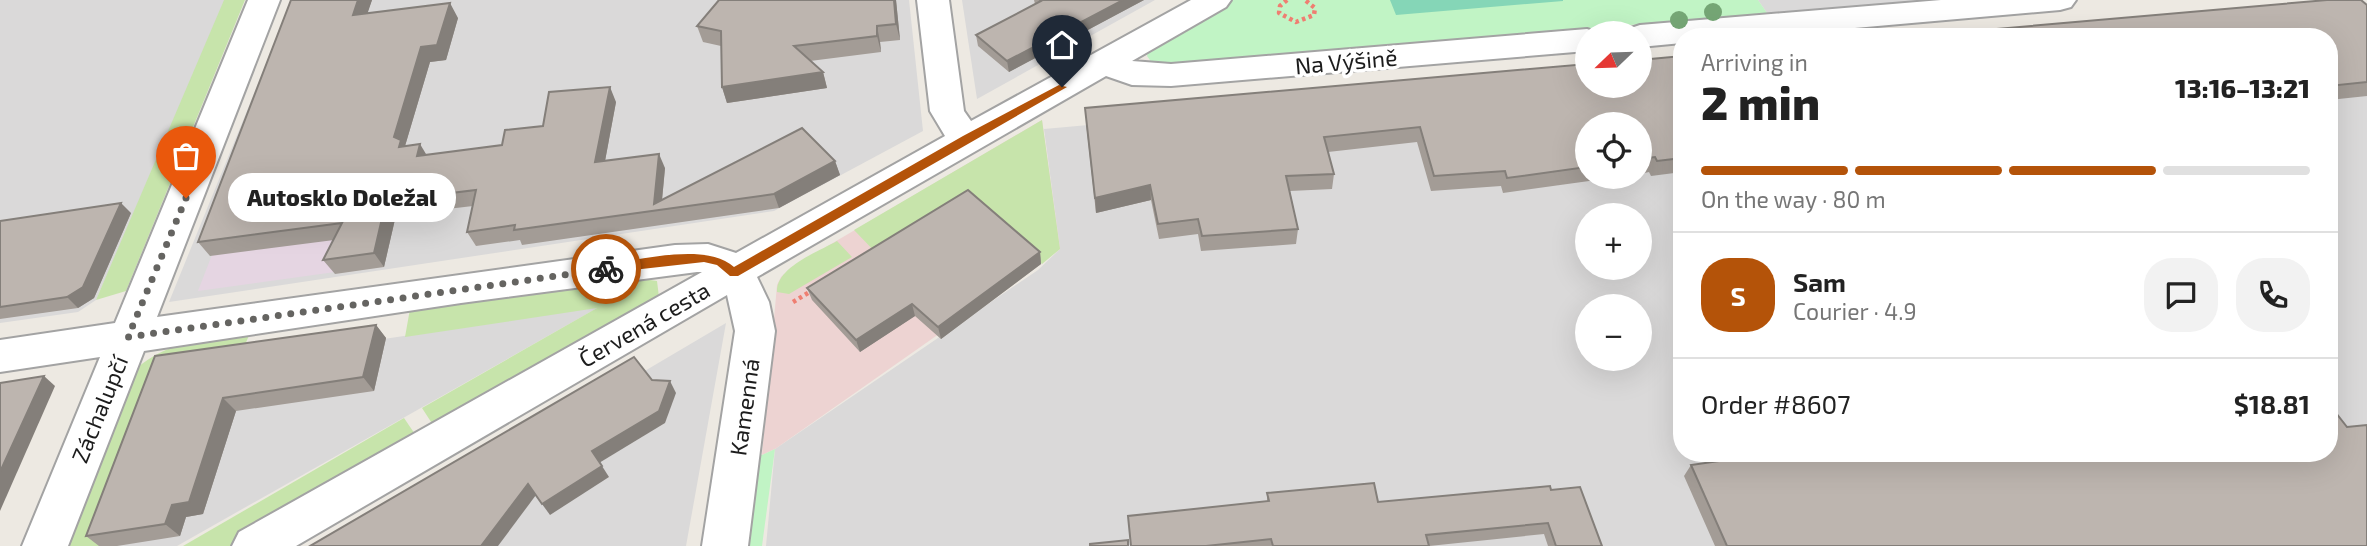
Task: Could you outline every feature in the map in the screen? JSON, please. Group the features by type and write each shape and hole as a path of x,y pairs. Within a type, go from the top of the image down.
{"street":[{"name":"Záchalupčí","path":"45,546 128,337 157,273 264,0"},
{"path":"933,0 947,111 967,139"},
{"name":"Červená cesta","path":"255,546 1215,0"},
{"path":"1721,28 1964,4 2060,0"},
{"path":"1652,35 1673,33"},
{"name":"Na Výšině","path":"1107,63 1132,74 1171,75 1575,41"},
{"path":"0,356 675,259 704,257 720,261 734,273"},
{"name":"Kamenná","path":"725,546 755,331 755,313 734,273"}],"path":[{"path":"1287,0 1280,6 1279,13 1285,19 1297,22 1314,15 1315,8 1308,0"},
{"path":"795,302 816,288"}],"shaded area":[{"path":"0,0 230,0 96,300 78,312 0,323"},
{"path":"292,0 909,0 923,131 774,211 169,302"},
{"path":"962,0 1155,0 977,99"},
{"path":"1758,0 1932,0 1767,13"},
{"path":"2367,31 2367,546 766,546 775,449 1038,270 1060,249 1044,129 1575,81 1575,98 1652,98 1652,82 1673,75 1673,462 2338,462 2338,36"},
{"path":"1042,120 1060,249 775,449 762,455 777,285 781,277 792,267"},
{"path":"362,167 335,272 198,291 239,185"},
{"path":"599,307 177,546 107,546 169,371"},
{"path":"726,323 686,546 347,546 643,372"}],"green space":[{"path":"224,0 245,0 126,291 96,300"},
{"path":"1232,0 1758,0 1767,13 1652,23 1652,21 1575,21 1575,30 1164,66 1152,63 1147,56 1153,45"},
{"path":"1390,0 1563,0 1563,1 1396,15"},
{"path":"1042,120 1060,249 1042,264 972,202 880,257 854,230"},
{"path":"837,241 852,257 789,294 777,292 783,275 791,268"},
{"path":"643,279 657,281 659,297 435,428 422,408 597,308 405,337 410,309"},
{"path":"250,333 239,359 103,546 64,546 134,370 175,346 203,339"},
{"path":"404,418 419,440 230,546 183,546"},
{"path":"775,449 762,546 737,546 758,454"}],"building":[{"path":"291,0 358,0 353,15 450,3 437,45 421,47 394,137 401,140 399,147 420,144 417,156 502,145 505,130 543,126 549,92 610,87 595,162 659,154 654,204 802,128 835,161 774,194 514,230 515,225 467,232 476,190 386,201 374,253 323,260 342,223 198,242"},
{"path":"719,0 894,0 896,24 877,26 877,36 794,46 823,72 722,87 721,31 697,26"},
{"path":"1040,0 1123,0 1007,61 976,35"},
{"path":"2327,0 2361,0 2367,5 2367,82 2338,85 2338,28 2007,28"},
{"path":"1673,57 1673,159 1657,161 1652,157 1652,112 1575,112 1575,169 1507,178 1505,171 1434,176 1420,127 1324,137 1334,174 1286,176 1298,229 1202,236 1198,219 1158,224 1150,185 1095,198 1085,108 1575,65 1575,98 1652,98 1652,59"},
{"path":"968,190 1040,252 938,327 912,304 856,340 807,288"},
{"path":"121,203 83,287 67,297 0,307 0,221"},
{"path":"376,325 363,377 223,398 189,502 172,505 165,524 86,536 155,356"},
{"path":"634,357 652,380 670,381 659,411 592,451 602,466 542,504 528,484 481,546 310,546"},
{"path":"44,376 0,472 0,383"},
{"path":"2338,416 2347,427 2367,425 2367,546 1727,546 1691,465 1712,462 2338,462"},
{"path":"1374,483 1378,502 1550,486 1551,490 1580,487 1602,546 1556,546 1548,523 1426,535 1429,546 1273,546 1271,539 1206,546 1131,546 1128,516 1269,501 1267,493"},
{"path":"1128,540 1128,546 1090,546 1090,544"}],"way so far":[{"path":"186,198 157,273 128,337 606,269"}],"place":[{"name":"Autosklo Doležal","path":"186,198"}],"route":[{"path":"606,269 704,257 720,261 734,273 1062,87"}]}
